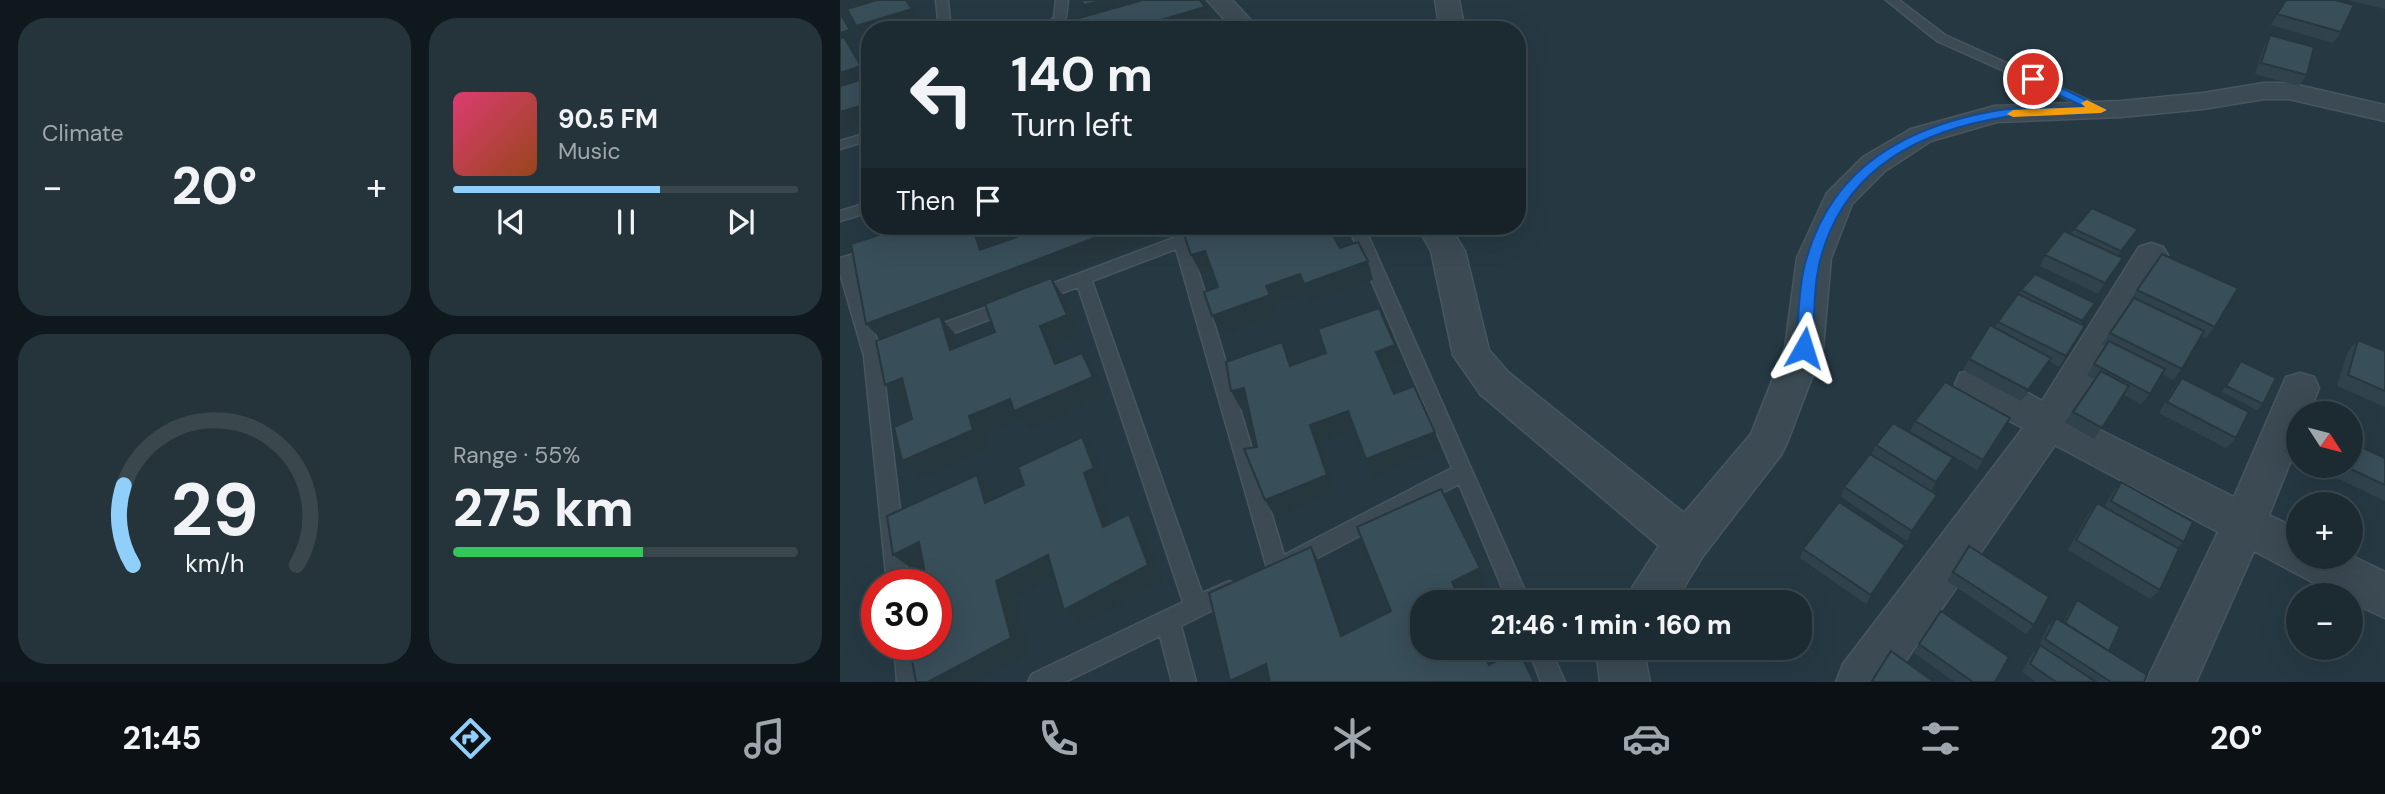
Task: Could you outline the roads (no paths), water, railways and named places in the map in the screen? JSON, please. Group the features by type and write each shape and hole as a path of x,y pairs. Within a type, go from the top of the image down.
{"street":[{"path":"1219,0 1239,21"},
{"path":"1447,0 1451,21"},
{"path":"1657,590 1687,542 1767,443 1804,348 1814,258 1838,200 1874,164 1921,135 1995,114 2101,110 2203,101 2264,91 2289,91 2385,113"},
{"path":"1445,235 1472,355 1494,383 1687,542"},
{"path":"1861,682 2049,424 2151,255"},
{"path":"1974,384 2286,545"},
{"path":"2171,682 2244,524 2300,388"},
{"path":"2332,569 2385,596"},
{"path":"1621,660 1625,682"}],"lane":[{"path":"943,0 944,21"},
{"path":"1058,21 1062,0"},
{"path":"1892,0 1941,38 2101,110"},
{"path":"840,145 861,139"},
{"path":"840,216 861,210"},
{"path":"1360,235 1514,590"},
{"path":"873,356 1187,239 1277,568"},
{"path":"893,246 845,262 873,356 896,569"},
{"path":"1083,278 1196,607"},
{"path":"1040,682 1277,568 1464,472"},
{"path":"1168,621 1184,682"},
{"path":"907,660 909,682"},
{"path":"1544,660 1553,682"}]}
